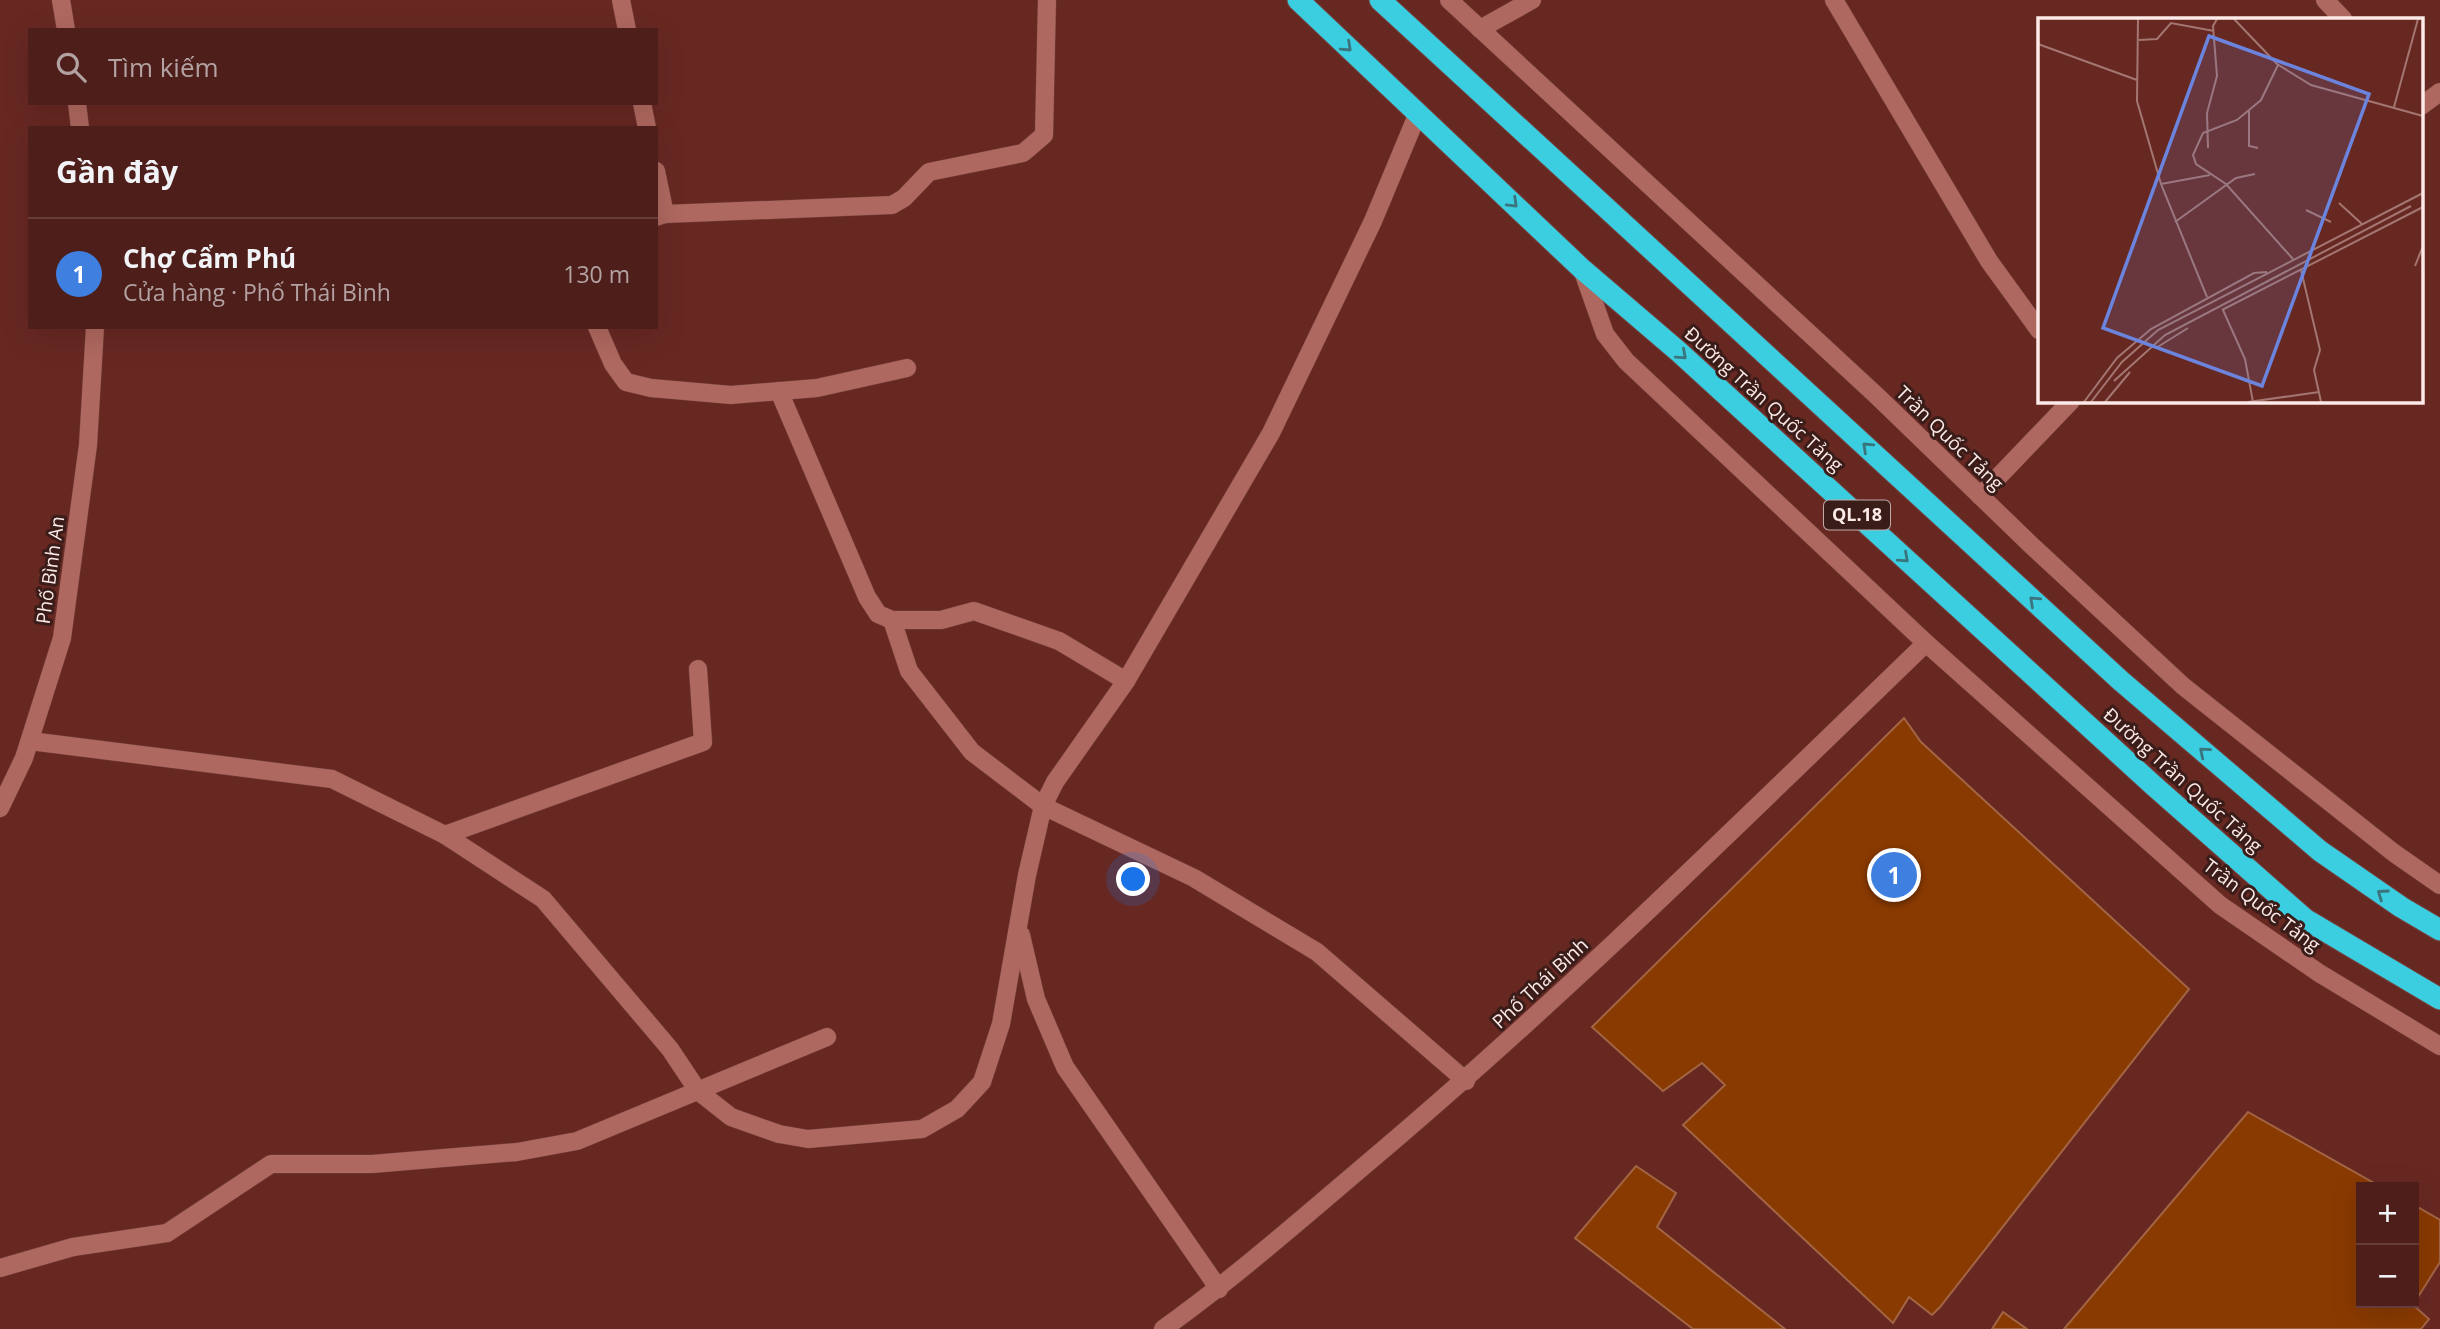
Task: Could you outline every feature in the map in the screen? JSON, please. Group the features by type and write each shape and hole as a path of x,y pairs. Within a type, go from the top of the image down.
{"highway":[{"name":"Đường Trần Quốc Tảng","path":"1298,0 1582,269 1679,352 2153,785 2305,919 2440,999"},
{"name":"Đường Trần Quốc Tảng","path":"1380,0 2121,681 2320,850 2401,907 2440,930"}],"street":[{"path":"61,0 66,28"},
{"path":"621,0 627,28"},
{"path":"658,189 661,216 892,205 904,198 929,172 1023,153 1044,135 1047,0"},
{"name":"Trần Quốc Tảng","path":"1449,0 1877,396 2183,686 2383,845 2440,885"},
{"path":"1480,29 1532,0"},
{"path":"1834,0 1989,261 2038,329"},
{"path":"2325,0 2342,18"},
{"path":"2422,105 2440,92"},
{"path":"77,105 79,126"},
{"path":"642,105 647,126"},
{"path":"30,741 332,779 445,835 543,899 670,1049 698,1091 731,1117 779,1134 808,1139 922,1129 957,1109 982,1082 1001,1024 1043,806 1055,782 1126,681 1271,433 1373,221 1418,113"},
{"name":"Trần Quốc Tảng","path":"1582,269 1605,334 1626,361 1926,643 2220,905 2319,973 2440,1046"},
{"name":"Phố Bình An","path":"0,808 24,758 62,638 88,445 96,329"},
{"path":"598,329 612,365 626,382 651,388 731,395 817,388 907,368"},
{"path":"779,391 867,597 878,614 892,620 941,620 974,611 1059,641 1126,681"},
{"path":"1980,496 2070,402"},
{"path":"892,620 909,671 972,752 1043,806 1194,878 1317,952 1466,1081"},
{"name":"Phố Thái Bình","path":"1163,1329 1219,1289 1466,1081 1669,892 1926,643"},
{"path":"445,835 703,742 698,669"},
{"path":"1018,927 1035,999 1065,1067 1219,1289"},
{"path":"0,1268 73,1247 167,1233 271,1164 372,1164 517,1152 577,1141 827,1037"}],"building":[{"path":"1904,718 1921,742 2189,989 1940,1307 1932,1315 1909,1297 1893,1323 1683,1125 1725,1085 1702,1063 1663,1091 1592,1027"},
{"path":"2248,1112 2372,1182 2356,1182 2356,1308 2416,1308 2429,1319 2421,1329 2064,1329"},
{"path":"1636,1166 1676,1193 1657,1227 1785,1329 1693,1329 1575,1238"},
{"path":"2419,1208 2440,1220 2440,1262 2419,1295"},
{"path":"2003,1312 2027,1329 1992,1329"}],"place":[{"name":"Chợ Cẩm Phú","path":"1894,875"}]}
